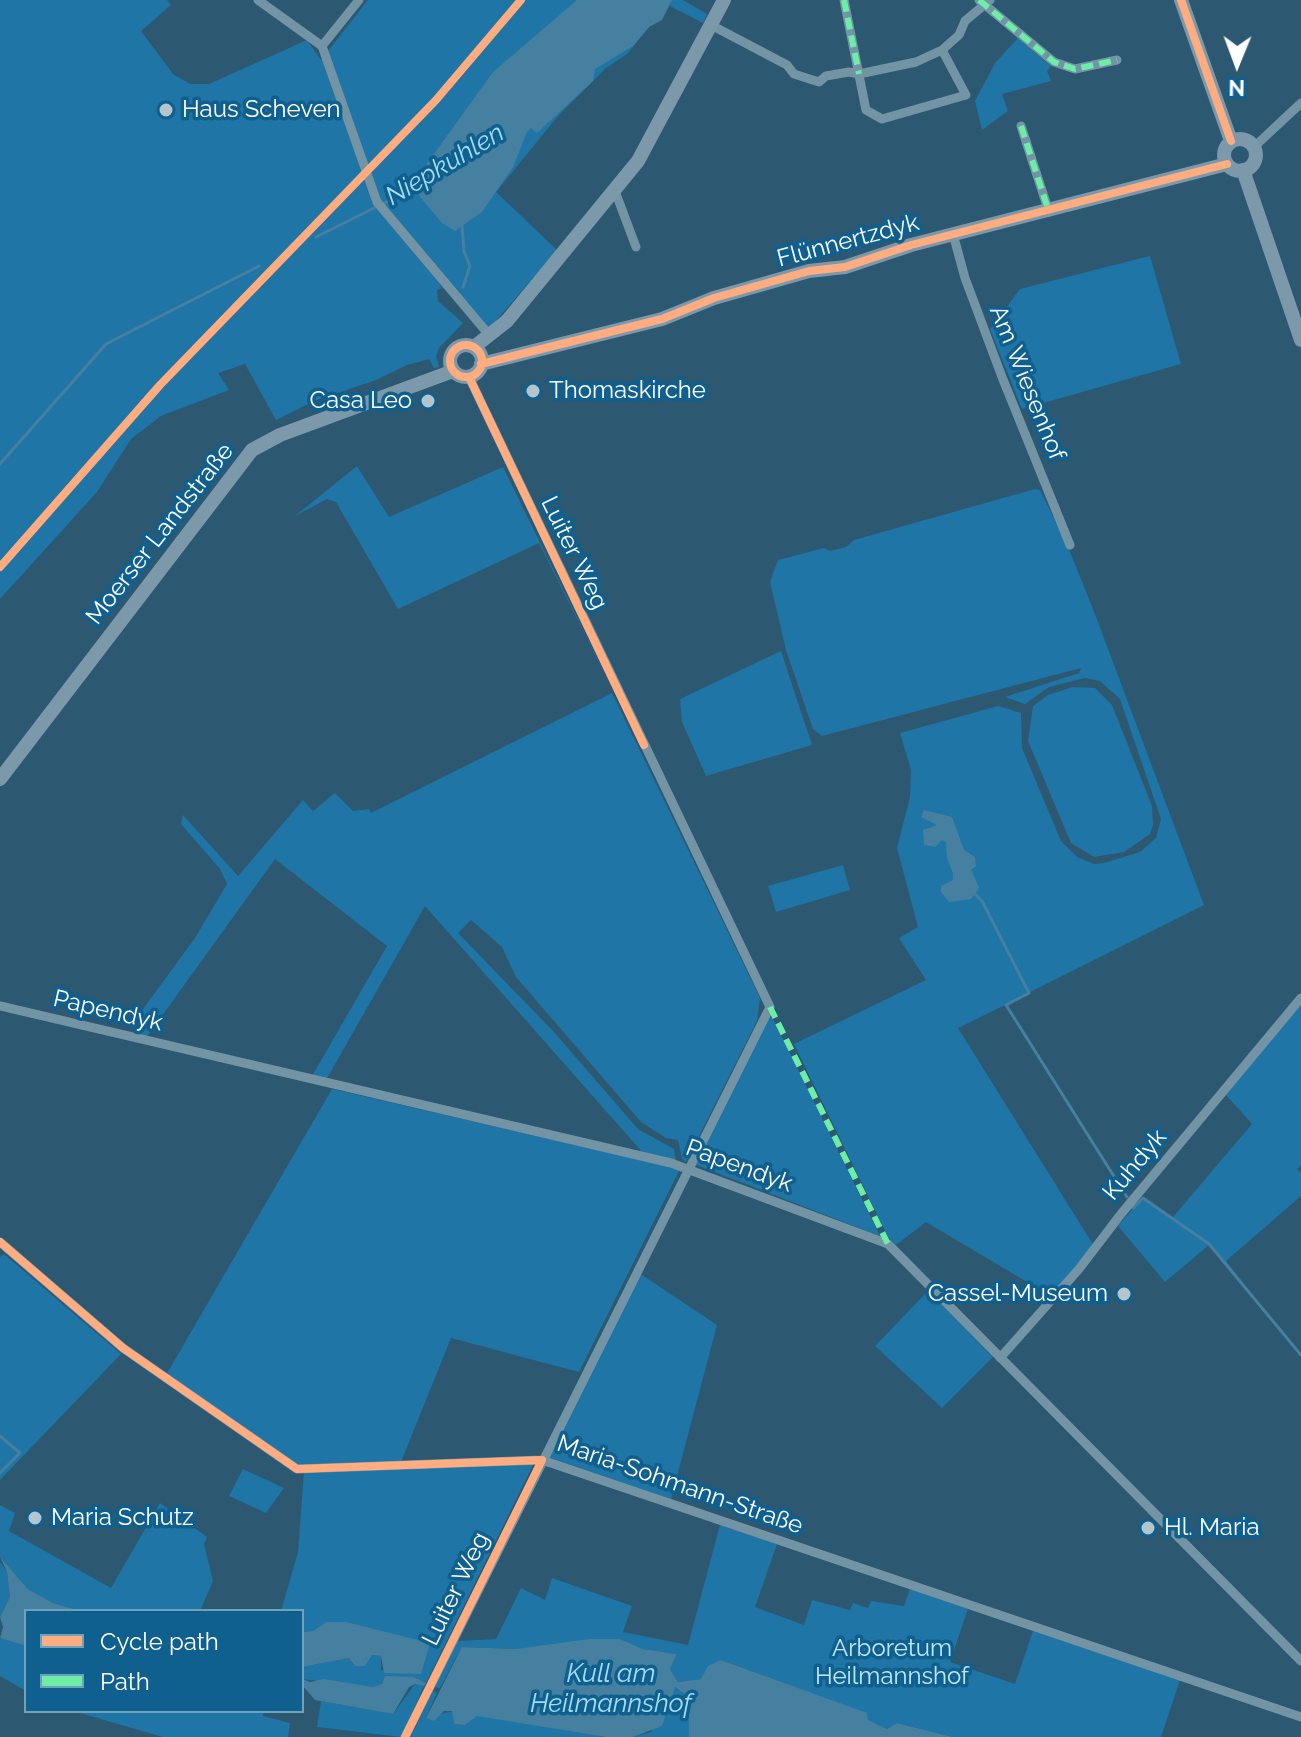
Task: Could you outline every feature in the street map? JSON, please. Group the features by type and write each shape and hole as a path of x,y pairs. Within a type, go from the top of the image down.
{"main road":[{"path":"474,347 517,309 638,161 724,0"},
{"path":"1181,0 1231,141"},
{"path":"1241,138 1254,147 1256,160 1243,170 1227,164 1224,154 1231,141 1241,138"},
{"name":"Flünnertzdyk","path":"481,364 662,319 730,294 809,271 854,265 953,234 1049,212 1227,164"},
{"path":"1243,170 1301,340"},
{"path":"462,345 474,347 480,354 481,364 469,377 453,371 450,363 454,350 462,345"},
{"name":"Moerser Landstraße","path":"0,779 252,450 280,435 453,371"}],"street":[{"path":"258,0 322,46 379,206 490,336"},
{"path":"322,46 359,0"},
{"path":"844,0 866,110 882,119 964,96 966,91 942,50"},
{"path":"711,25 787,65 794,74 819,82 826,76 849,72 859,74 916,62 942,50 959,35 965,21 985,2 1054,62 1075,69 1117,60"},
{"path":"1254,147 1301,103"},
{"path":"1021,126 1049,212"},
{"path":"615,191 636,247"},
{"name":"Am Wiesenhof","path":"953,234 991,348 1070,545"},
{"name":"Luiter Weg","path":"405,1737 687,1167 770,1007 469,377"},
{"name":"Kuhdyk","path":"1000,1358 1079,1269 1301,998"},
{"name":"Papendyk","path":"0,1006 687,1167 888,1244 1301,1661"},
{"name":"Maria-Sohmann-Straße","path":"0,1242 123,1348 297,1469 542,1460 1301,1717"}],"green space":[{"path":"0,0 167,0 171,5 141,31 173,74 190,84 209,84 307,40 321,60 368,0 683,0 707,14 703,23 670,6 670,2 627,54 606,68 558,116 496,192 557,250 488,330 436,277 442,288 437,290 438,301 463,323 439,348 436,356 439,367 434,368 429,359 407,365 376,380 314,401 276,420 245,364 218,373 229,390 161,416 131,439 97,492 0,599"},
{"path":"1018,38 1051,66 1047,71 1051,81 1002,94 1008,111 982,130 975,101 995,63"},
{"path":"1150,256 1181,364 1022,409 990,329 1020,289"},
{"path":"357,466 389,517 503,467 613,691 539,543 398,609 336,502 327,499 295,516"},
{"path":"1040,490 1068,547 1204,905 1006,1004 1126,1198 1005,1005 958,1028 1094,1246 1054,1298 926,1222 896,1245 888,1237 794,1044 926,980 899,938 918,927 897,848 910,797 911,770 900,733 998,706 1021,713 1022,748 1061,841 1077,857 1094,864 1104,863 1140,852 1156,838 1161,819 1120,699 1100,681 1085,678 1049,687 1025,704 1005,697 1079,673 1081,668 822,736 813,729 786,650 770,582 778,560 824,548 830,551 846,547 854,540"},
{"path":"781,651 812,745 706,776 682,722 680,699"},
{"path":"1073,687 1095,688 1112,705 1152,806 1150,834 1124,852 1094,857 1071,843 1028,741 1033,706 1048,695"},
{"path":"612,693 760,998 757,1021 686,1162 682,1159 678,1140 666,1138 641,1122 516,977 502,947 471,920 458,933 554,1032 638,1129 674,1149 676,1162 643,1153 425,906 326,1080 312,1076 387,946 275,859 146,1038 135,1036 143,1009 195,938 227,884 220,869 181,824 183,815 238,876 303,800 313,811 335,793 353,811 369,809 371,813"},
{"path":"843,865 850,890 776,912 768,886"},
{"path":"1301,999 1301,1165 1297,1169 1301,1173 1301,1196 1226,1261 1301,1357 1209,1245 1165,1282 1118,1226 1143,1197 1173,1217 1252,1124 1226,1095"},
{"path":"771,1017 880,1236 694,1164 766,1019"},
{"path":"332,1089 680,1169 579,1372 451,1338 401,1462 296,1467 166,1375"},
{"path":"4,1254 121,1354 0,1480 0,1257"},
{"path":"639,1273 717,1325 671,1499 548,1457"},
{"path":"928,1291 993,1357 942,1408 875,1346"},
{"path":"535,1461 426,1683 414,1677 373,1687 304,1679 304,1667 349,1658 355,1666 372,1655 381,1656 381,1670 421,1674 326,1622 313,1631 304,1632 304,1609 282,1609 298,1552 304,1471"},
{"path":"243,1469 284,1488 266,1513 229,1496"},
{"path":"160,1503 207,1537 204,1544 213,1581 201,1609 74,1609 53,1603 28,1589 0,1557 0,1505 15,1513 9,1531 111,1588"},
{"name":"Arboretum Heilmannshof","path":"720,1525 777,1544 755,1607 804,1625 812,1600 850,1610 853,1603 868,1608 871,1601 904,1606 910,1589 968,1609 950,1662 1015,1684 1033,1631 1180,1680 1161,1737 953,1737 897,1723 887,1729 776,1680 721,1660 709,1667 702,1679 678,1682 670,1669 677,1654 643,1649 620,1639 516,1649 462,1647 440,1688 435,1687 458,1641 496,1639 521,1588 545,1600 552,1578 632,1606 623,1632 688,1645"},
{"path":"0,1562 7,1572 10,1597 0,1617"},
{"path":"0,1638 24,1645 24,1690 0,1676"},
{"path":"415,1684 424,1686 401,1737 317,1727 321,1701 393,1714"},
{"path":"675,1687 689,1697 689,1737 633,1737 651,1732"},
{"path":"433,1691 437,1692 426,1718 453,1711 454,1724 465,1725 477,1715 606,1737 411,1737"},
{"path":"80,1713 264,1713 263,1716 290,1723 288,1737 163,1737"}],"water":[{"path":"577,0 672,0 662,20 649,27 633,46 595,69 593,81 537,133 531,128 527,132 513,167 482,212 455,231 442,223 411,186 493,72"},
{"path":"924,810 952,817 964,850 975,857 976,866 971,870 979,888 971,899 949,902 941,892 941,886 953,880 953,873 947,858 946,842 942,840 935,847 924,845 923,830 937,825 921,817"},
{"path":"0,1557 28,1589 53,1603 74,1609 24,1609 24,1645 0,1638 3,1627 0,1617 10,1597 7,1572"},
{"path":"326,1622 346,1622 430,1643 421,1674 384,1673 381,1656 372,1655 365,1666 355,1666 349,1658 304,1667 304,1632 313,1631"},
{"name":"Kull am Heilmannshof","path":"589,1639 620,1639 643,1649 677,1654 670,1669 678,1682 701,1679 708,1666 721,1660 867,1713 868,1720 887,1729 897,1723 953,1737 689,1737 689,1697 675,1687 662,1726 633,1737 606,1737 477,1716 465,1725 454,1724 452,1711 444,1711 434,1721 426,1718 462,1647 516,1649"},
{"path":"385,1676 414,1677 426,1683 424,1686 415,1684 409,1687 393,1714 315,1700 304,1687 304,1680 310,1682 324,1679 373,1687 382,1684"}],"waterway":[{"name":"Niepkuhlen","path":"383,204 415,186"},
{"name":"Niepkuhlen","path":"316,237 376,207"},
{"path":"462,226 464,251 470,266 463,287"},
{"name":"Niepkuhlen","path":"0,464 106,344 259,266"},
{"path":"972,891 982,901 1029,993 1006,1005 1127,1197"},
{"path":"1133,1208 1143,1198 1209,1244 1301,1355"},
{"path":"0,1436 20,1453 0,1473"}],"marked path":[{"path":"844,0 859,74"},
{"path":"979,0 1054,62 1075,69 1117,60"},
{"path":"1021,126 1049,212"},
{"path":"770,1007 888,1244"}],"cycle path":[{"path":"0,567 160,385 436,100 521,0"},
{"path":"1181,0 1231,141"},
{"path":"481,364 662,319 714,298 809,271 845,267 911,245 1227,164"},
{"path":"466,345 477,350 482,361 477,372 466,377 455,372 450,361 455,350 466,345"},
{"path":"469,377 644,745"},
{"path":"0,1242 123,1348 297,1469 542,1460 405,1737"}],"place":[{"name":"Haus Scheven","path":"166,110"},
{"name":"Thomaskirche","path":"533,391"},
{"name":"Casa Leo","path":"428,401"},
{"name":"Cassel-Museum","path":"1124,1294"},
{"name":"Maria Schutz","path":"35,1518"},
{"name":"Hl. Maria","path":"1148,1528"}]}
